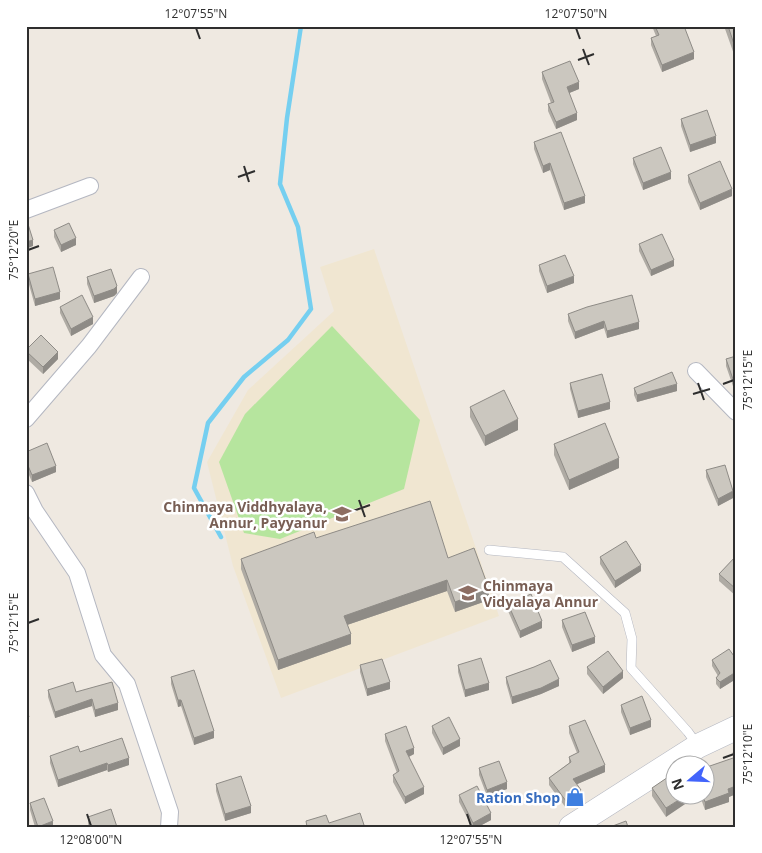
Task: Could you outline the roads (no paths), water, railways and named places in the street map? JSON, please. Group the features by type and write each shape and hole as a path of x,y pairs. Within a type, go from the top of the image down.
{"main road":[{"path":"571,827 698,746 736,728"}],"street":[{"path":"26,210 90,186"},
{"path":"26,419 89,346 140,277"},
{"path":"696,371 736,412"},
{"path":"26,492 35,511 77,573 103,655 127,684 170,812 169,827"}],"lane":[{"path":"488,550 563,558 625,613 632,639 631,668 688,732 698,746"}],"waterway":[{"path":"221,537 194,488 208,423 244,377 288,340 311,309 298,227 280,184 287,118 301,26"}],"place":[{"name":"Chinmaya Viddhyalaya, Annur, Payyanur","path":"342,514"},
{"name":"Chinmaya Vidyalaya Annur","path":"468,593"},
{"name":"Ration Shop","path":"575,797"}]}
